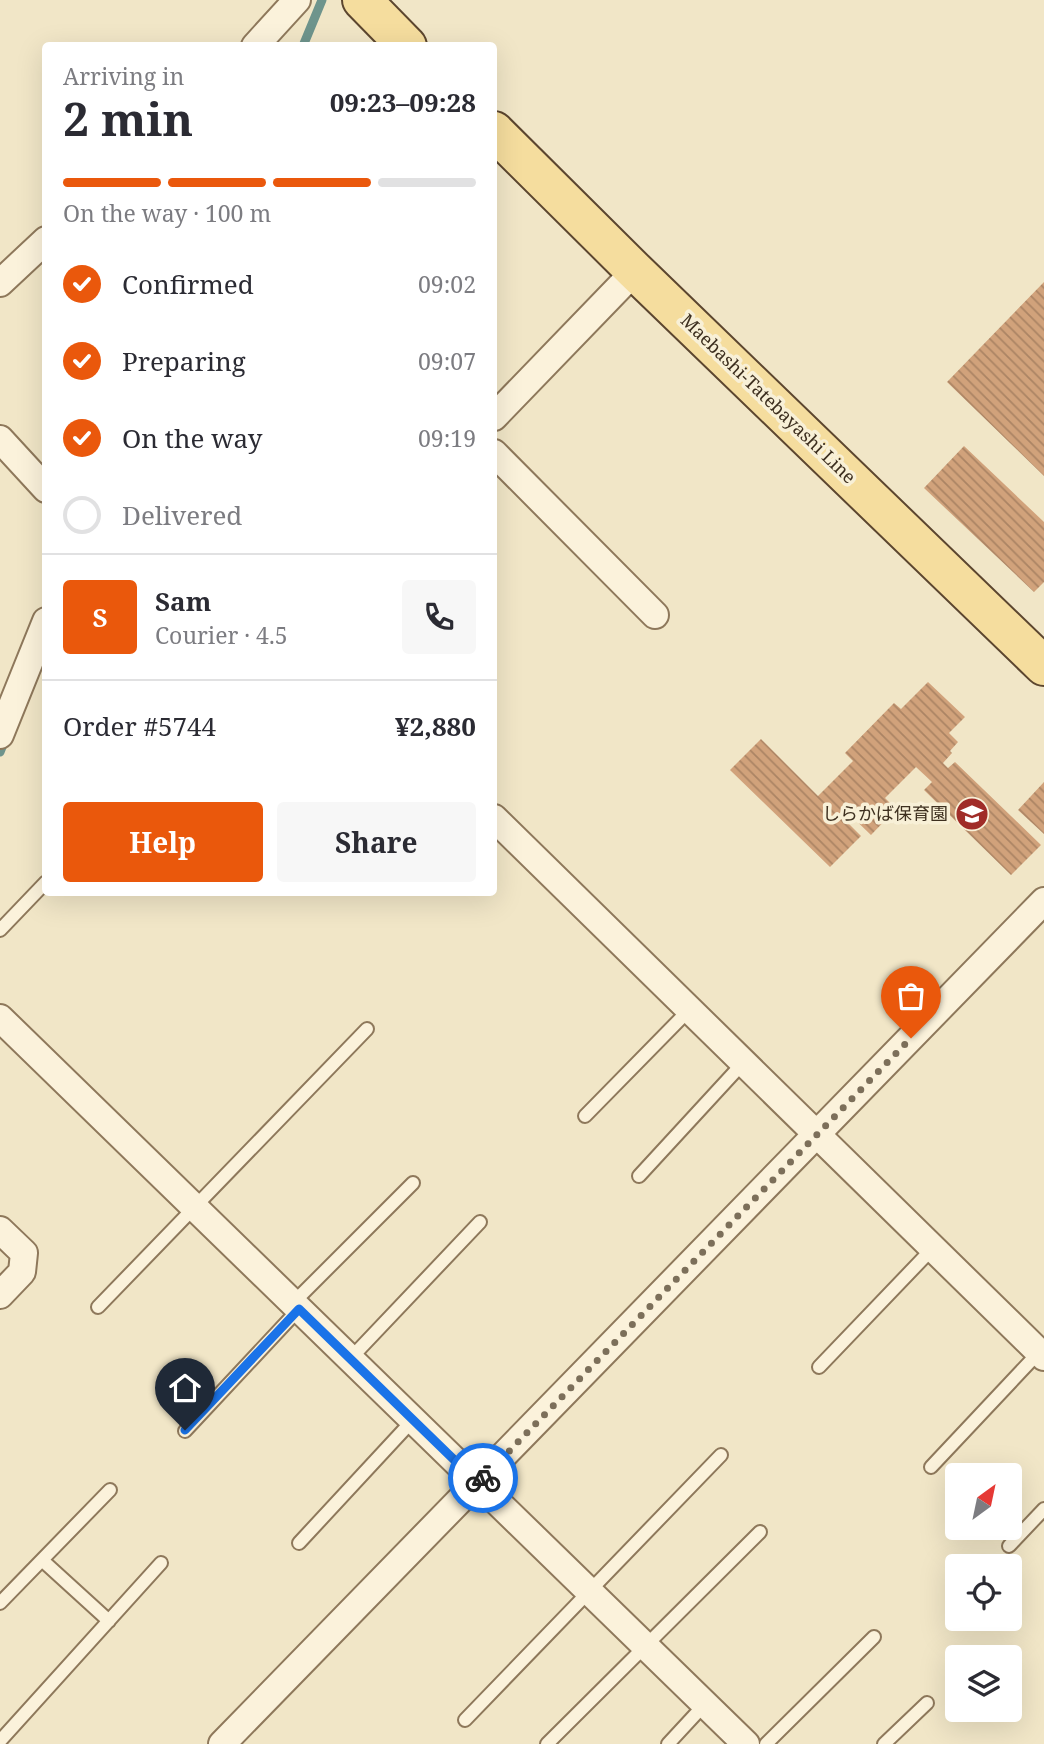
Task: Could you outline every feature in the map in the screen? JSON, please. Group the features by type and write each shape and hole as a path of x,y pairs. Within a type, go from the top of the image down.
{"main road":[{"path":"368,1 404,42"},
{"name":"Maebashi-Tatebayashi Line","path":"497,134 1044,666"}],"street":[{"path":"265,41 297,0"},
{"path":"0,283 42,244"},
{"path":"497,413 635,271"},
{"path":"0,439 42,484"},
{"path":"497,456 655,615"},
{"path":"0,735 42,631"},
{"path":"497,821 816,1136 1042,1352"},
{"path":"222,1744 1044,901"},
{"path":"0,1018 746,1744"},
{"path":"0,1230 24,1253 22,1272 0,1295"}],"lane":[{"path":"0,930 42,886"},
{"path":"586,1116 689,1010"},
{"path":"98,1307 367,1029"},
{"path":"639,1176 743,1063"},
{"path":"185,1430 296,1306 413,1183"},
{"path":"351,1359 480,1222"},
{"path":"819,1367 933,1248"},
{"path":"931,1467 1042,1352"},
{"path":"299,1543 413,1420"},
{"path":"465,1720 721,1455"},
{"path":"0,1604 110,1490"},
{"path":"1009,1546 1044,1510"},
{"path":"547,1744 760,1532"},
{"path":"42,1560 109,1620"},
{"path":"0,1741 161,1563"},
{"path":"766,1744 874,1637"},
{"path":"884,1744 927,1703"},
{"path":"668,1744 705,1704"}],"building":[{"path":"1044,282 1044,476 947,382"},
{"path":"964,446 1044,522 1044,582 1034,592 924,488"},
{"path":"928,682 965,717 949,733 958,742 943,763 948,768 955,762 1041,845 1011,875 924,790 932,782 916,767 885,798 896,809 871,835 844,809 839,814 861,836 830,867 730,770 761,739 818,796 853,761 845,753 894,703 901,709"},
{"path":"1044,782 1044,834 1018,810"}],"waterway":[{"path":"305,42 322,0"},
{"path":"0,752 6,737"}],"way so far":[{"path":"483,1478 911,1038"}],"place":[{"name":"しらかば保育園","path":"972,814"}],"route":[{"path":"185,1430 299,1309 478,1483 483,1478"}]}
